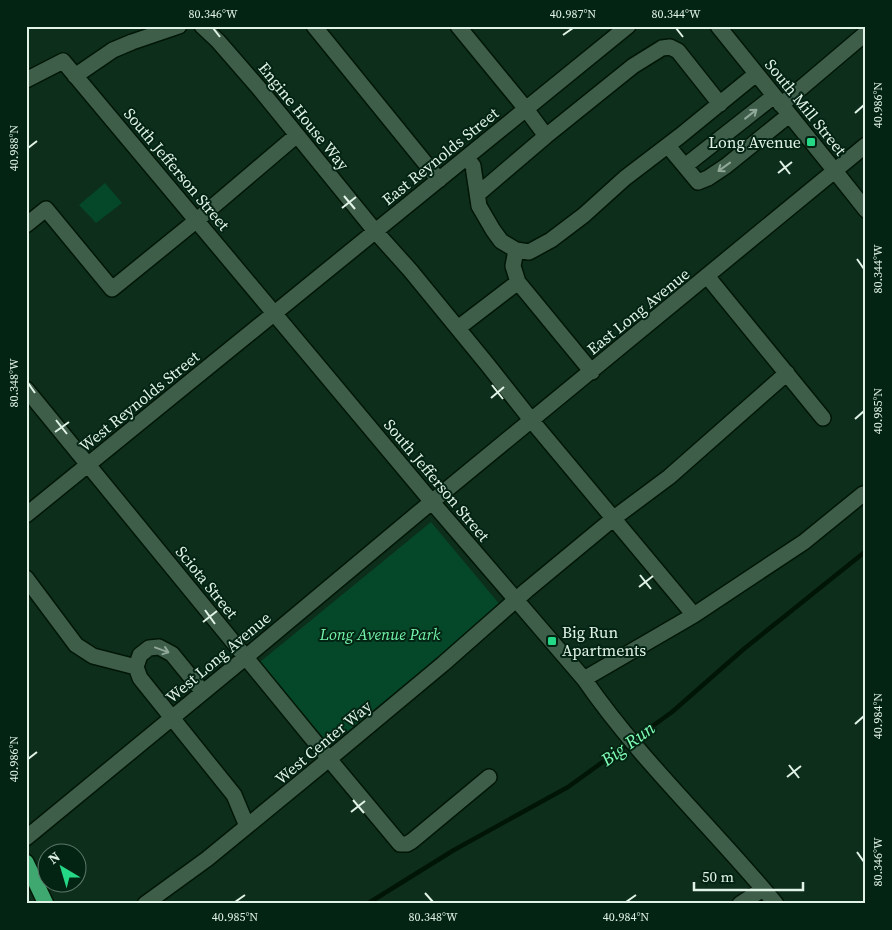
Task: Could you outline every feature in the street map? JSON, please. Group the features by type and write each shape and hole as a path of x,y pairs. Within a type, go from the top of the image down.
{"main road":[{"path":"26,862 46,904"}],"street":[{"path":"26,80 62,61 75,76 113,50 179,26"},
{"name":"Engine House Way","path":"202,26 218,41 258,87 375,232 410,270 532,421 694,615"},
{"path":"314,26 439,180"},
{"path":"458,26 546,136"},
{"name":"East Reynolds Street","path":"274,314 628,26"},
{"name":"South Mill Street","path":"718,26 866,210"},
{"path":"685,166 781,105 866,34"},
{"path":"478,194 633,66 662,48 670,47 678,51 720,104"},
{"path":"467,158 473,166 479,206 493,230 502,240 516,250 528,252 552,240 756,74"},
{"name":"South Jefferson Street","path":"75,76 432,502 584,679 603,706 645,756 776,904"},
{"path":"668,146 698,182 726,166 781,105"},
{"path":"26,225 46,209 112,289 297,135"},
{"name":"East Long Avenue","path":"432,502 866,146"},
{"path":"516,250 513,266 518,282 592,372"},
{"path":"707,276 823,418"},
{"path":"458,328 518,282"},
{"name":"West Reynolds Street","path":"26,516 274,314"},
{"name":"West Center Way","path":"145,904 207,859 329,759 443,664 516,599 614,518 669,477 787,373"},
{"name":"Sciota Street","path":"26,388 400,844 412,841 489,778"},
{"path":"584,679 694,615 804,542 863,494"},
{"name":"West Long Avenue","path":"26,838 432,502"},
{"path":"26,578 76,645 93,656 136,667"},
{"path":"203,692 172,654 159,647 149,648 140,655 136,667 140,678 234,795 247,826"},
{"path":"740,904 763,889"}],"green space":[{"path":"105,183 122,203 96,223 79,205"},
{"name":"Long Avenue Park","path":"431,522 501,606 330,746 260,662"}],"waterway":[{"name":"Big Run","path":"367,904 454,850 568,787 672,712 745,648 866,551"}],"place":[{"name":"Long Avenue","path":"811,142"},
{"name":"Big Run Apartments","path":"552,641"}]}
